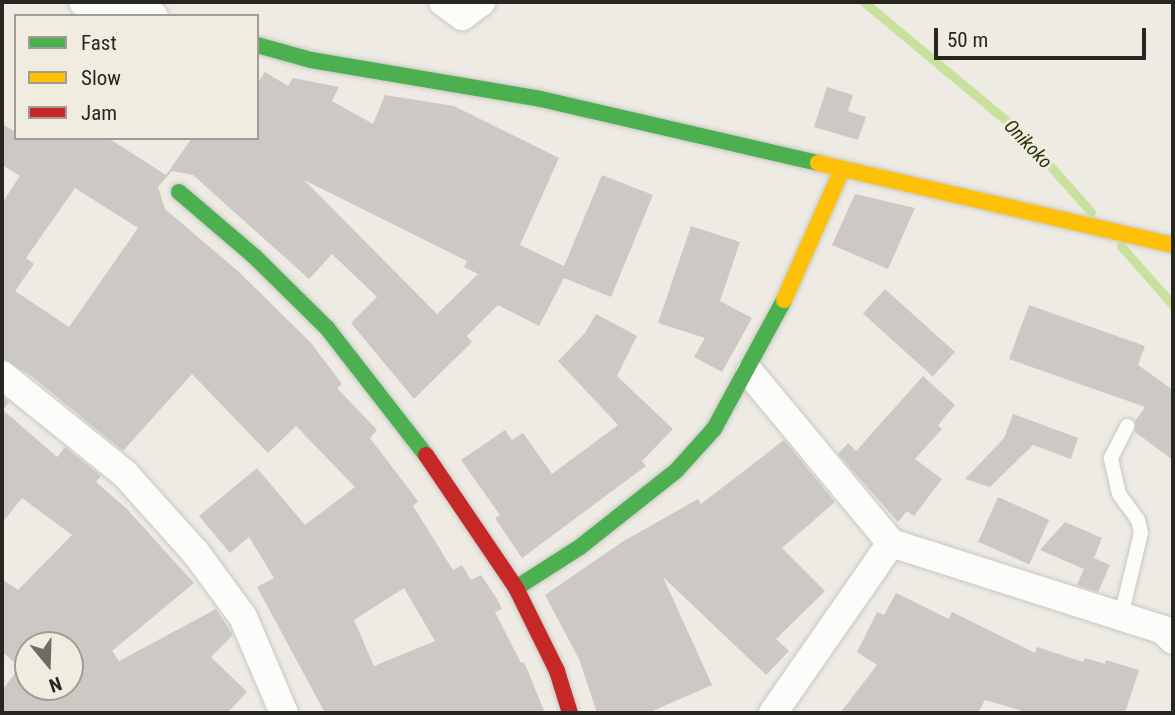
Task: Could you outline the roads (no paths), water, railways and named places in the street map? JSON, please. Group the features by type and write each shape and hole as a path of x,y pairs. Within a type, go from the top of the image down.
{"street":[{"path":"83,2 144,14"},
{"path":"443,2 462,16 481,2"},
{"path":"259,46 312,60 541,99 1173,245"},
{"path":"516,588 580,547 676,471 714,429 750,373 842,170"},
{"path":"179,192 254,256 327,328 431,462 516,588 557,671 570,713"},
{"path":"750,373 891,543 1163,630 1173,640"},
{"path":"2,375 125,474 196,553 243,617 284,713"},
{"path":"773,713 891,543"}],"lane":[{"path":"1121,616 1141,533 1135,513 1119,494 1111,458 1127,426"}],"waterway":[{"name":"Onikoko","path":"864,2 1020,132 1091,212"},
{"name":"Onikoko","path":"1121,246 1173,305"}]}
